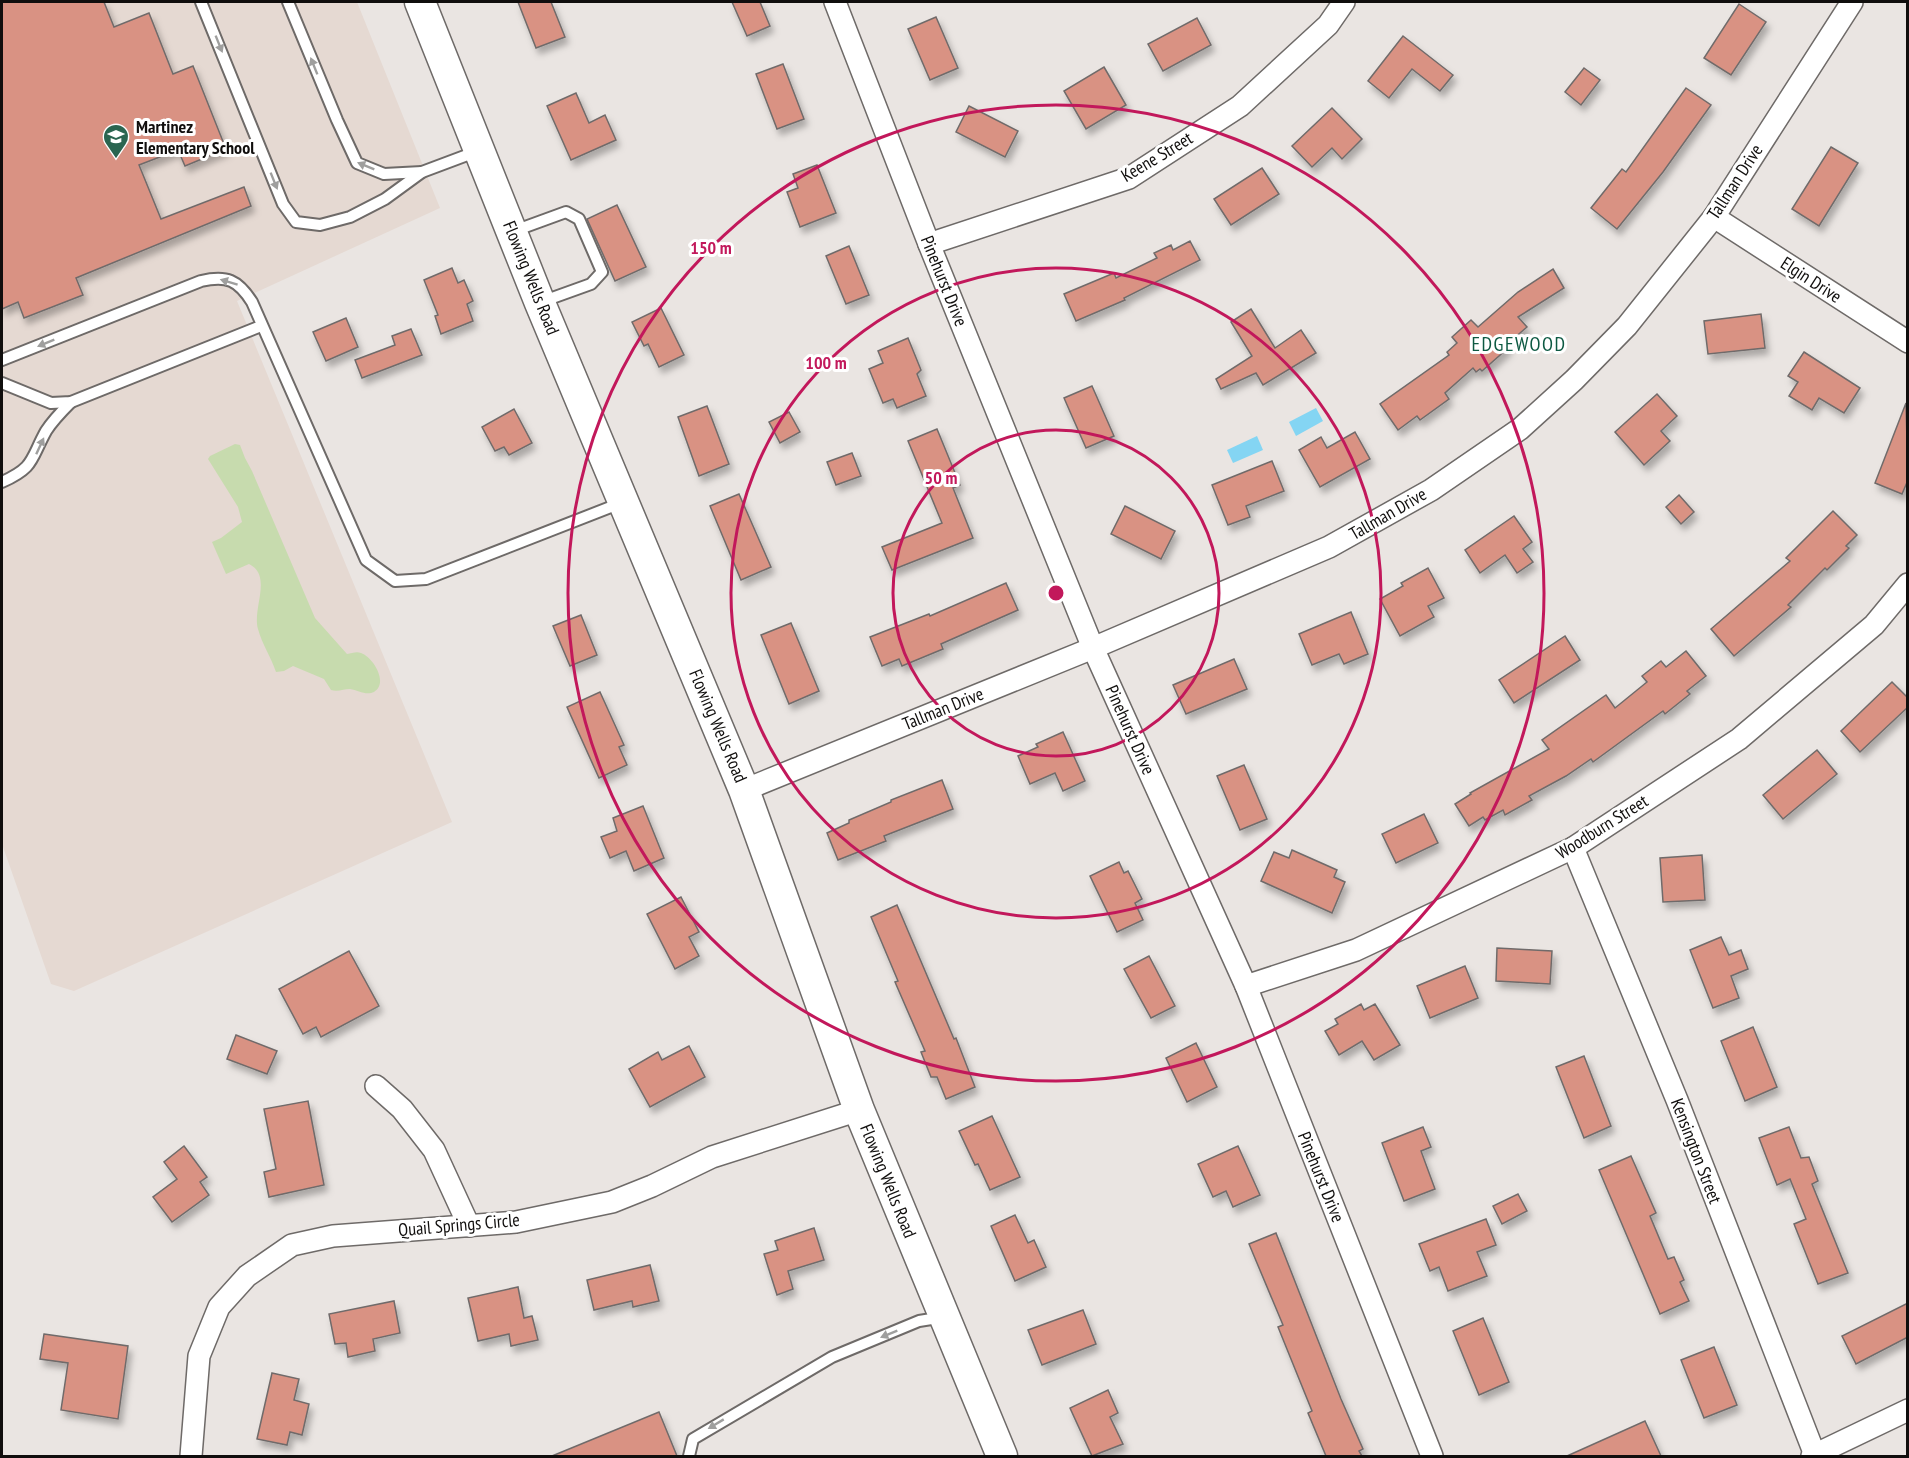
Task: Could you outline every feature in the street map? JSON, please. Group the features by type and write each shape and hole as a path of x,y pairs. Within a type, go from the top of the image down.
{"main road":[{"name":"Flowing Wells Road","path":"420,2 540,303 744,790 859,1110 1002,1456"}],"street":[{"name":"Pinehurst Drive","path":"835,2 929,243 1093,648 1246,986 1431,1456"},
{"name":"Keene Street","path":"929,243 1129,178 1240,106 1328,25 1344,2"},
{"name":"Tallman Drive","path":"744,790 1093,648 1329,547 1431,490 1520,429 1574,380 1627,326 1714,217 1852,2"},
{"name":"Elgin Drive","path":"1714,217 1908,342"},
{"name":"Woodburn Street","path":"1246,986 1356,950 1573,848 1739,740 1874,625 1908,584"},
{"name":"Kensington Street","path":"1573,848 1677,1100 1813,1456"},
{"path":"376,1086 402,1109 434,1150 469,1226"},
{"name":"Quail Springs Circle","path":"191,1456 199,1356 219,1307 248,1276 292,1245 333,1236 516,1222 612,1202 652,1186 712,1157 859,1110"},
{"path":"1813,1456 1908,1410"}],"lane":[{"path":"201,2 283,204 296,222 320,225 350,217 385,199 422,172 479,150"},
{"path":"288,2 336,120 357,163 384,174 422,172"},
{"path":"513,231 566,212 579,219 602,272 591,284 540,303"},
{"path":"2,360 201,281 229,279 242,287 252,302 366,560 395,580 426,579 624,501"},
{"path":"2,383 51,403 71,402 261,326"},
{"path":"2,482 22,473 37,454 46,431 71,402"},
{"path":"689,1456 693,1439 832,1357 919,1322 944,1317"}],"shaded area":[{"path":"2,2 357,2 440,208 237,301 452,822 74,991 51,984 2,844"}],"green space":[{"path":"235,444 240,445 252,471 315,618 347,654 359,652 366,655 374,665 380,677 380,683 374,692 365,693 350,689 331,690 324,679 293,666 276,672 258,629 260,576 249,564 226,574 212,542 242,522 238,507 208,459"}],"water":[{"path":"1316,408 1323,421 1296,436 1289,422"},
{"path":"1257,436 1263,450 1233,463 1227,450"}],"building":[{"name":"Martinez Elementary School","path":"2,2 104,2 114,27 149,13 173,74 193,66 226,149 185,166 178,150 139,165 161,219 244,187 251,206 76,278 83,295 24,318 18,302 2,309"},
{"path":"518,2 551,2 565,37 536,48"},
{"path":"732,2 760,2 770,26 747,36"},
{"path":"1739,4 1766,22 1731,75 1704,58"},
{"path":"936,17 958,68 930,80 908,29"},
{"path":"1197,18 1211,45 1163,71 1148,44"},
{"path":"1403,36 1453,75 1440,91 1412,69 1389,98 1368,81"},
{"path":"783,64 804,119 777,129 756,74"},
{"path":"1104,67 1126,105 1086,129 1064,91"},
{"path":"1584,68 1600,80 1581,105 1565,92"},
{"path":"1686,88 1711,105 1663,172 1617,229 1591,208 1622,169 1626,172"},
{"path":"576,93 589,123 605,115 616,140 571,160 547,106"},
{"path":"969,106 1018,131 1005,157 956,132"},
{"path":"1332,108 1362,139 1342,159 1332,148 1312,167 1292,146"},
{"path":"1831,147 1858,163 1819,226 1792,209"},
{"path":"817,165 836,213 800,227 787,192 798,188 793,174"},
{"path":"1262,168 1279,194 1231,225 1214,199"},
{"path":"617,205 646,267 615,281 587,219"},
{"path":"1190,241 1200,260 1124,298 1125,300 1076,321 1064,294 1114,273 1116,278 1157,258 1154,253 1171,245 1173,250"},
{"path":"849,246 869,295 846,304 826,256"},
{"path":"452,268 458,283 464,280 473,301 467,304 473,321 441,334 435,316 438,315 424,280"},
{"path":"1553,269 1564,288 1518,317 1527,327 1505,346 1508,348 1482,371 1480,369 1476,372 1473,368 1445,393 1449,399 1420,420 1417,416 1398,430 1380,404 1449,355 1447,352 1457,343 1452,337 1471,320 1478,327 1518,292"},
{"path":"661,308 684,355 659,367 648,344 644,346 632,322"},
{"path":"1251,309 1275,348 1301,330 1316,353 1263,385 1256,373 1221,389 1216,379 1252,356 1231,322"},
{"path":"1761,314 1765,348 1708,354 1704,321"},
{"path":"346,318 358,347 326,361 313,332"},
{"path":"411,329 422,355 362,378 355,360 395,345 392,336"},
{"path":"908,338 921,370 917,374 926,396 897,408 893,399 883,403 869,369 883,363 878,351"},
{"path":"1804,352 1860,388 1844,413 1819,398 1812,410 1789,396 1798,382 1788,376"},
{"path":"1092,386 1114,436 1086,448 1064,398"},
{"path":"1657,394 1677,416 1661,431 1670,441 1644,465 1615,432"},
{"path":"1906,403 1908,480 1902,494 1875,483"},
{"path":"707,406 729,464 699,476 678,417"},
{"path":"514,409 532,443 509,455 504,447 495,451 482,427"},
{"path":"789,412 800,432 780,443 769,422"},
{"path":"937,429 960,485 953,488 973,538 892,570 882,547 942,523 908,441"},
{"path":"1355,432 1370,459 1320,487 1299,450 1321,437 1327,448"},
{"path":"852,453 861,476 836,485 827,462"},
{"path":"1272,461 1284,491 1246,506 1250,517 1228,525 1212,485"},
{"path":"739,494 771,567 741,580 710,506"},
{"path":"1679,495 1694,512 1681,524 1666,507"},
{"path":"1125,506 1175,531 1161,559 1111,534"},
{"path":"1833,511 1857,535 1846,546 1849,548 1788,605 1791,607 1734,656 1711,629 1790,561 1786,558"},
{"path":"1514,516 1532,542 1523,549 1533,562 1517,573 1505,555 1480,573 1465,550"},
{"path":"1428,568 1444,598 1428,606 1434,617 1400,636 1380,599 1403,586 1401,583"},
{"path":"1006,583 1018,610 941,644 943,649 902,666 899,659 882,666 870,637 929,614 930,616"},
{"path":"1351,612 1368,654 1344,664 1339,654 1312,665 1299,634"},
{"path":"581,615 597,655 570,666 553,626"},
{"path":"791,623 819,691 789,704 761,635"},
{"path":"1565,636 1580,660 1514,703 1499,680"},
{"path":"1686,651 1706,676 1687,691 1690,694 1665,714 1663,711 1593,762 1591,759 1529,796 1532,800 1505,815 1503,810 1485,820 1483,817 1469,826 1455,804 1470,793 1549,749 1542,740 1606,695 1615,708 1647,682 1642,676 1661,661 1666,667"},
{"path":"1234,659 1247,689 1186,714 1173,685"},
{"path":"1892,682 1908,698 1908,707 1860,752 1841,731"},
{"path":"600,692 624,745 619,747 627,765 599,778 567,707"},
{"path":"1063,732 1085,781 1063,791 1055,773 1030,784 1018,756 1038,747 1036,744"},
{"path":"1817,750 1837,774 1783,819 1763,795"},
{"path":"1244,765 1267,819 1240,830 1217,776"},
{"path":"942,780 953,809 884,836 886,841 838,860 827,833 891,800"},
{"path":"643,806 664,858 634,871 626,851 610,858 601,837 617,831 613,818"},
{"path":"1424,814 1438,843 1396,863 1382,834"},
{"path":"1292,850 1337,870 1334,877 1345,882 1332,913 1261,881 1274,852 1289,858"},
{"path":"1702,855 1705,900 1663,902 1660,858"},
{"path":"1119,862 1124,873 1128,871 1142,899 1135,903 1143,920 1117,932 1090,876"},
{"path":"681,897 699,932 689,937 699,956 675,969 647,914"},
{"path":"897,905 954,1039 956,1038 975,1087 946,1099 937,1077 931,1077 921,1052 925,1051 895,982 898,981 871,917"},
{"path":"1721,937 1729,955 1741,950 1748,969 1731,976 1739,998 1713,1008 1690,950"},
{"path":"1497,948 1552,951 1550,984 1496,981"},
{"path":"349,951 379,1006 321,1037 316,1027 303,1034 279,989"},
{"path":"1149,956 1175,1006 1151,1018 1124,969"},
{"path":"1465,966 1478,998 1430,1018 1417,986"},
{"path":"1361,1004 1364,1010 1375,1004 1400,1045 1374,1060 1362,1041 1339,1055 1325,1031 1338,1024 1335,1019"},
{"path":"1753,1027 1777,1087 1745,1101 1721,1041"},
{"path":"236,1035 277,1051 267,1074 227,1059"},
{"path":"1196,1043 1217,1087 1187,1102 1166,1058"},
{"path":"689,1046 705,1077 650,1107 629,1069 658,1052 662,1060"},
{"path":"1584,1056 1611,1126 1584,1138 1556,1067"},
{"path":"308,1101 324,1185 269,1197 264,1172 276,1169 264,1109"},
{"path":"992,1116 1020,1177 990,1190 959,1131"},
{"path":"1423,1127 1431,1147 1421,1151 1435,1189 1404,1201 1382,1143"},
{"path":"1789,1127 1801,1158 1809,1157 1818,1181 1812,1184 1848,1273 1818,1284 1794,1224 1806,1219 1790,1179 1777,1185 1759,1138"},
{"path":"184,1146 207,1177 200,1182 209,1195 172,1222 153,1197 177,1179 164,1162"},
{"path":"1238,1146 1260,1195 1233,1207 1226,1191 1213,1197 1198,1164"},
{"path":"1631,1156 1656,1213 1650,1216 1668,1259 1674,1257 1684,1280 1680,1282 1689,1301 1660,1314 1599,1170"},
{"path":"1518,1194 1527,1211 1502,1224 1493,1206"},
{"path":"1015,1215 1028,1243 1034,1240 1046,1267 1015,1281 991,1226"},
{"path":"1486,1219 1496,1245 1477,1252 1487,1276 1448,1291 1439,1267 1430,1271 1419,1244"},
{"path":"814,1228 824,1260 788,1271 793,1289 777,1295 764,1254 778,1250 775,1241"},
{"path":"1276,1233 1363,1449 1359,1451 1362,1456 1326,1456 1308,1413 1312,1411 1278,1327 1283,1325 1249,1244"},
{"path":"650,1265 659,1301 633,1307 632,1301 594,1310 587,1280"},
{"path":"518,1287 524,1318 532,1316 538,1340 511,1346 509,1334 478,1341 468,1298"},
{"path":"394,1301 400,1333 373,1339 375,1351 348,1357 346,1343 335,1344 329,1314"},
{"path":"1908,1303 1908,1337 1856,1364 1842,1336"},
{"path":"1083,1310 1096,1344 1042,1365 1028,1330"},
{"path":"1483,1318 1509,1382 1479,1395 1453,1331"},
{"path":"44,1334 128,1346 118,1419 61,1410 68,1363 40,1359"},
{"path":"1714,1347 1737,1405 1704,1418 1681,1360"},
{"path":"272,1373 299,1379 294,1400 309,1404 302,1435 290,1432 287,1445 257,1439"},
{"path":"1108,1390 1118,1413 1110,1417 1123,1444 1092,1456 1070,1408"},
{"path":"659,1412 677,1456 552,1456"},
{"path":"1645,1421 1661,1456 1567,1456"}],"place":[{"name":"Martinez Elementary School","path":"116,160"}],"district":[{"name":"EDGEWOOD","path":"1519,344"}]}
